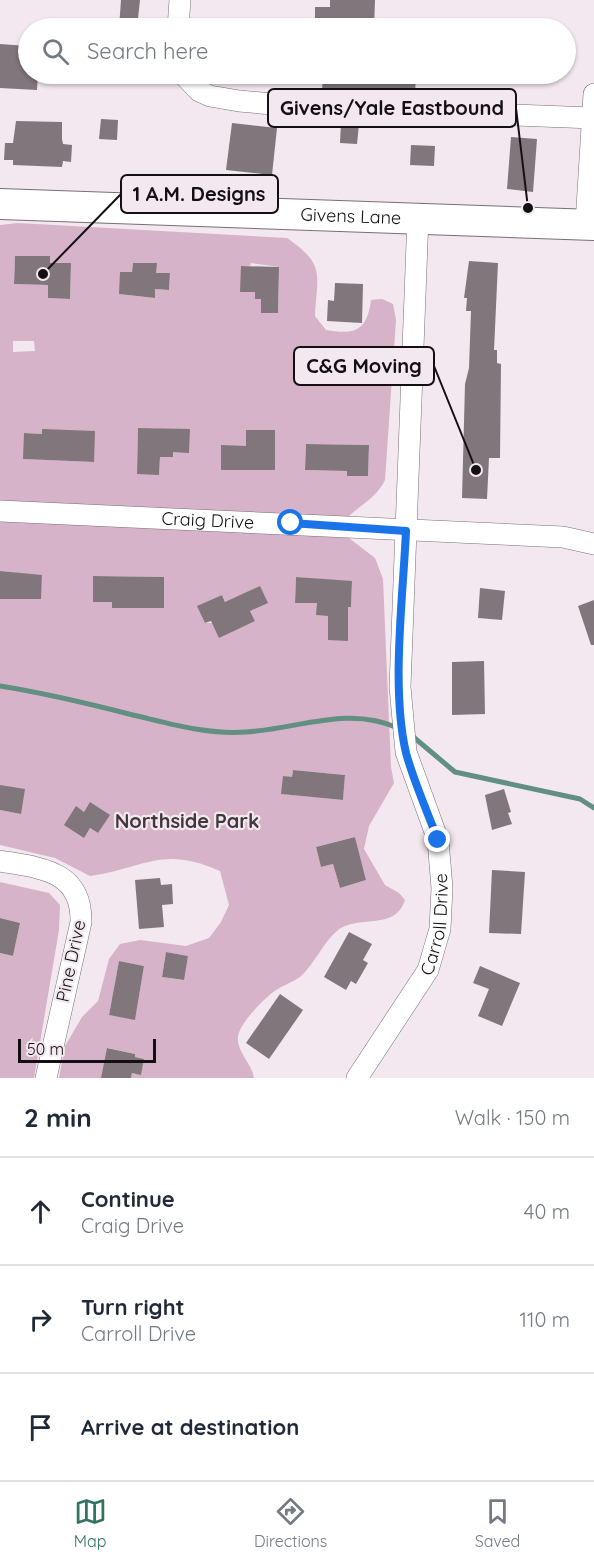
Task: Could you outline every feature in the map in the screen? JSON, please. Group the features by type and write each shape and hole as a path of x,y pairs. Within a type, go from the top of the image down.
{"street":[{"path":"179,18 180,0"},
{"path":"192,84 210,96 306,107 592,118"},
{"path":"590,224 594,94"},
{"name":"Givens Lane","path":"0,204 590,224"},
{"name":"Carroll Drive","path":"357,1078 428,970 438,940 442,908 438,840 412,771 403,729 400,687 418,217"},
{"name":"Craig Drive","path":"0,511 563,537 594,544"},
{"name":"Pine Drive","path":"0,861 55,873 69,883 79,898 81,922 46,1078"}],"shaded area":[{"path":"18,223 287,238 314,263 317,280 315,316 326,330 345,332 358,328 366,318 371,300 382,299 393,304 396,320 385,480 372,497 345,520 349,538 375,558 383,579 391,767 394,783 369,826 364,849 385,885 399,893 405,900 394,916 347,925 338,930 300,977 275,991 252,1013 240,1031 238,1042 254,1078 131,1078 132,1073 141,1074 144,1059 135,1057 135,1054 108,1048 101,1078 59,1078 65,1046 82,1017 98,1001 109,959 120,944 140,940 186,946 209,938 221,922 229,905 220,871 200,863 168,859 90,876 55,858 0,845 0,810 21,814 0,785 0,599 40,599 42,576 0,571 0,225","holes":["15,256 50,256 50,263 71,264 70,299 48,298 48,285 14,284","133,263 156,263 156,273 170,273 169,290 155,289 155,298 120,294 120,272 132,272","251,263 279,267 278,313 261,313 261,299 255,299 255,292 241,292 241,266 250,266","13,341 34,341 35,351 13,352","138,428 190,430 173,452 172,457 160,457 159,474 137,474","42,429 94,462 24,459 24,433 42,434","246,430 275,430 275,470 221,446 246,446","306,444 369,445 368,476 347,476 347,471 305,470","93,576 164,577 164,608 112,608 112,602 93,602","296,577 352,582 351,606 342,606 341,616 317,615 317,603 295,602","260,586 250,611 255,621 205,623 198,606 222,595 227,605","293,770 345,775 343,800 282,794 292,777","90,803 109,815 98,833 90,828 84,837 76,807 84,812","355,837 366,880 340,888 333,864 321,867 316,847","166,952 188,956 183,980 162,977","119,961 144,966 135,1019 109,1015"]},
{"path":"0,882 49,893 60,905 59,930 34,1078 0,1078 0,953 13,956 20,923 0,918"}],"building":[{"path":"121,0 140,0 138,18 120,18"},
{"path":"330,0 375,0 374,18 315,18 315,7 330,7"},
{"path":"0,44 18,45 18,84 37,84 37,90 0,88"},
{"path":"322,84 416,84 415,94 322,90"},
{"path":"101,119 118,120 117,140 99,139"},
{"path":"16,121 62,122 63,144 72,145 71,162 63,161 62,167 13,165 13,160 4,160 5,143 13,143"},
{"path":"232,123 277,128 272,175 226,170"},
{"path":"341,123 359,124 357,144 340,143"},
{"path":"511,137 537,139 533,192 507,189"},
{"path":"411,145 435,146 434,166 410,165"},
{"path":"15,256 50,256 50,263 71,263 70,299 48,298 48,285 14,284"},
{"path":"469,261 498,263 494,350 497,350 497,363 501,364 500,458 489,458 487,499 462,498 465,384 469,368 471,311 466,311 467,298 464,298"},
{"path":"133,263 157,263 156,273 170,273 169,290 155,289 155,298 119,294 120,272 132,272"},
{"path":"241,266 279,267 278,313 261,313 261,299 255,299 255,292 240,292"},
{"path":"335,283 363,284 362,323 327,321 328,300 334,301"},
{"path":"138,428 190,429 189,453 173,452 173,457 160,457 159,475 137,474"},
{"path":"42,429 95,431 94,462 23,459 24,433 42,434"},
{"path":"246,430 275,430 275,470 221,470 221,445 246,446"},
{"path":"306,444 369,445 368,476 347,476 347,471 305,470"},
{"path":"0,571 42,575 41,599 0,599"},
{"path":"93,576 164,577 164,608 112,608 112,602 93,602"},
{"path":"296,577 352,581 351,607 348,607 348,641 328,640 328,616 316,615 317,603 295,603"},
{"path":"260,586 268,603 250,611 255,621 219,638 211,621 205,623 197,606 222,595 225,602"},
{"path":"480,588 505,591 502,620 478,618"},
{"path":"594,600 594,645 591,645 578,606"},
{"path":"484,661 485,714 452,715 452,662"},
{"path":"293,770 345,775 343,800 281,794 283,776 292,777"},
{"path":"0,785 25,789 21,814 0,810"},
{"path":"504,789 512,824 492,830 485,795"},
{"path":"90,802 110,815 98,833 90,828 84,838 64,825 76,806 84,812"},
{"path":"355,837 366,880 340,888 333,864 321,867 316,847"},
{"path":"492,870 525,872 521,934 489,933"},
{"path":"160,878 161,885 172,884 173,904 162,905 164,927 139,929 135,880"},
{"path":"0,918 20,923 13,956 0,953"},
{"path":"349,932 372,944 363,960 368,963 356,984 351,981 346,990 324,977"},
{"path":"166,952 188,956 184,980 162,977"},
{"path":"119,961 144,966 135,1020 109,1015"},
{"path":"480,966 520,983 502,1026 478,1016 489,989 473,983"},
{"path":"280,994 303,1010 269,1059 246,1043"},
{"path":"107,1048 135,1054 135,1057 144,1059 141,1075 132,1073 131,1078 101,1078"}],"waterway":[{"path":"0,686 65,698 216,732 265,730 342,718 379,721 398,728"},
{"path":"411,735 455,772 580,799 594,808"}],"place":[{"name":"Givens/Yale Eastbound","path":"528,208"},
{"name":"1 A.M. Designs","path":"43,274"},
{"name":"C&G Moving","path":"476,470"}],"district":[{"name":"Northside Park","path":"187,821"}],"route":[{"path":"291,523 406,531 400,687 403,729 406,752 438,840"}]}
